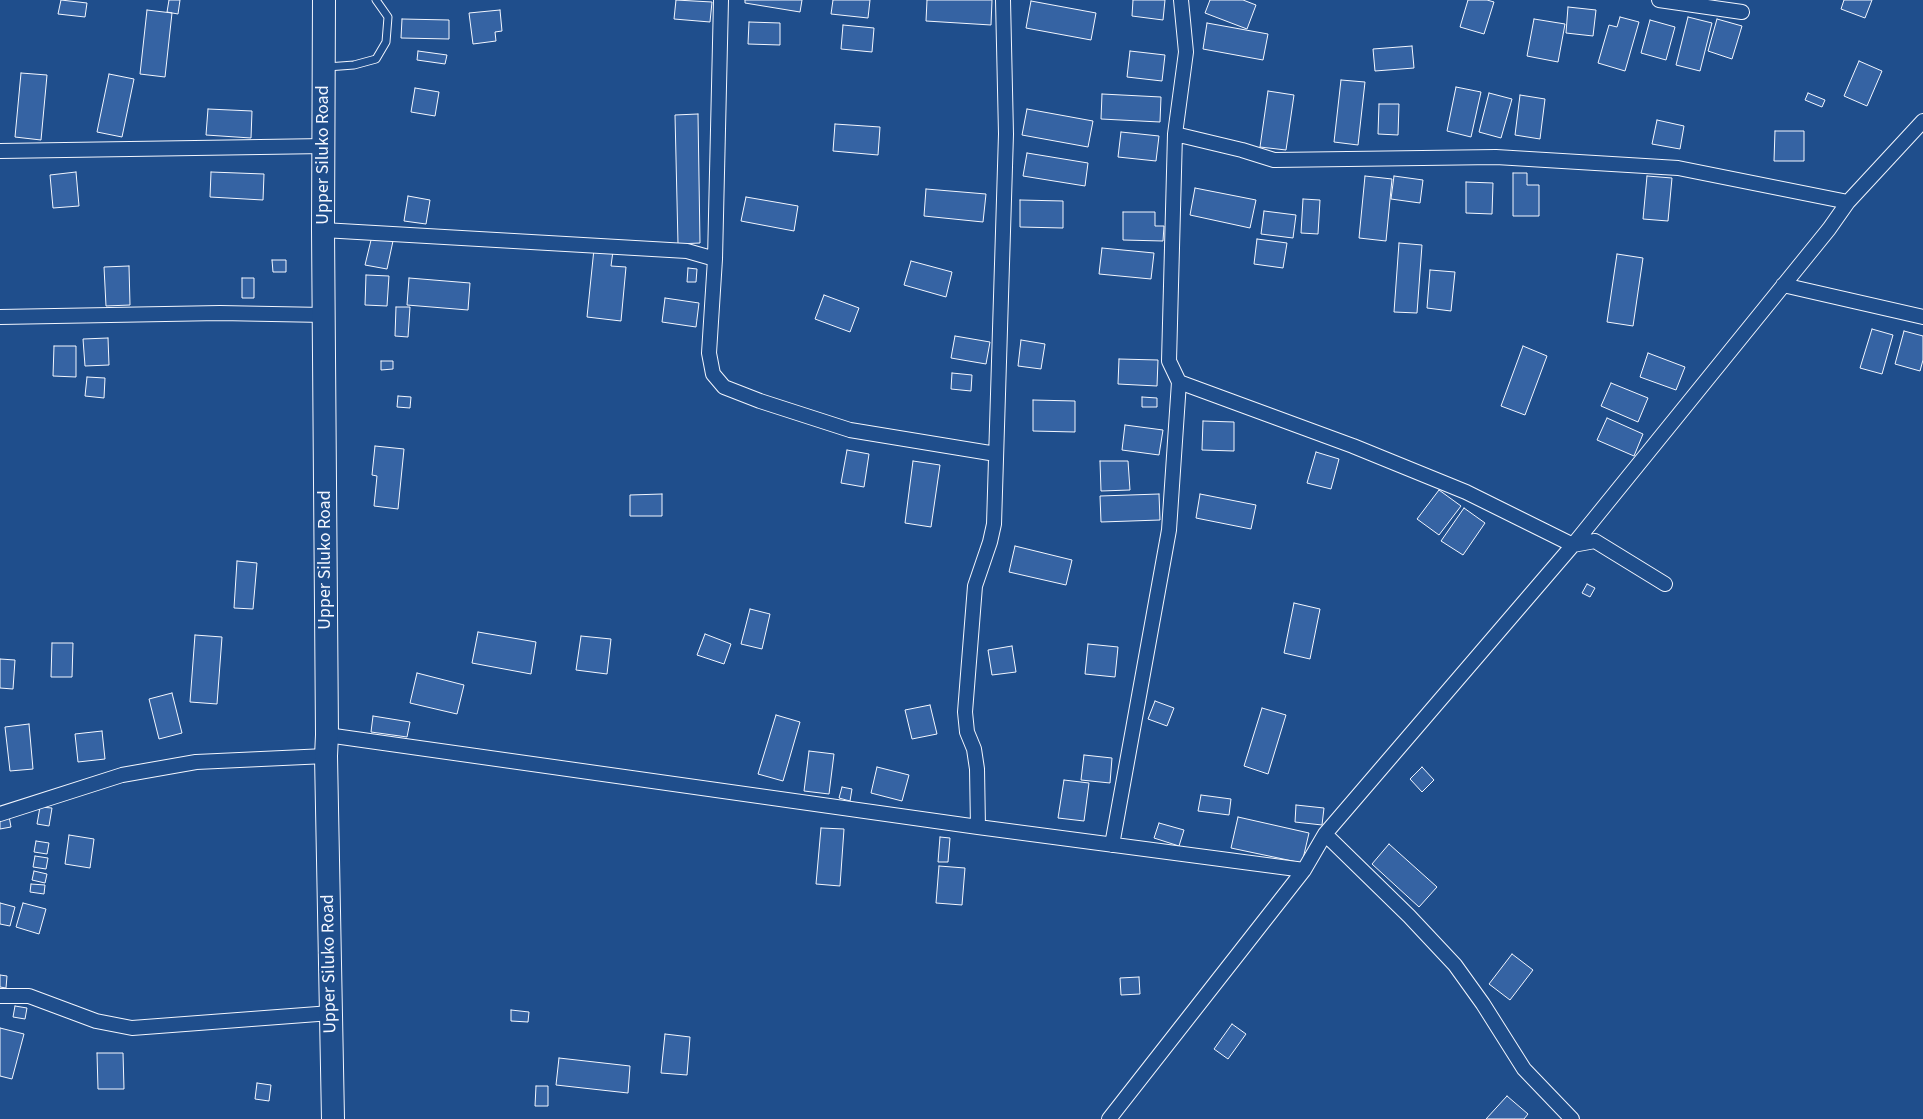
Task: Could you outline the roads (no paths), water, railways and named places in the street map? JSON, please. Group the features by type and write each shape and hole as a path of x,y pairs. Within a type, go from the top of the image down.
{"main road":[{"name":"Upper Siluko Road","path":"324,0 325,146 323,230 326,745 332,1119"}],"street":[{"path":"721,0 710,353 713,374 724,387 760,401 850,430 996,454"},
{"path":"978,827 974,749 967,732 965,712 975,586 994,524 1006,134 1003,0"},
{"path":"1112,845 1168,530 1179,382 1168,361 1175,134 1186,52 1181,0"},
{"path":"1659,0 1742,12"},
{"path":"1109,1119 1304,870 1325,834 1573,545 1829,229 1848,202 1923,121"},
{"path":"1175,134 1242,150 1274,160 1496,157 1678,168 1848,202"},
{"path":"0,151 325,146"},
{"path":"323,230 687,252 714,260"},
{"path":"1783,285 1923,317"},
{"path":"0,317 220,313 324,316"},
{"path":"1179,382 1354,446 1466,492 1573,545 1595,542 1666,584"},
{"path":"0,814 122,775 196,762 326,745 1304,870"},
{"path":"1325,834 1409,916 1455,965 1483,1004 1524,1069 1572,1119"},
{"path":"0,996 29,996 96,1021 132,1028 331,1013"}],"lane":[{"path":"324,67 354,65 376,59 386,42 388,16 376,0"}]}
